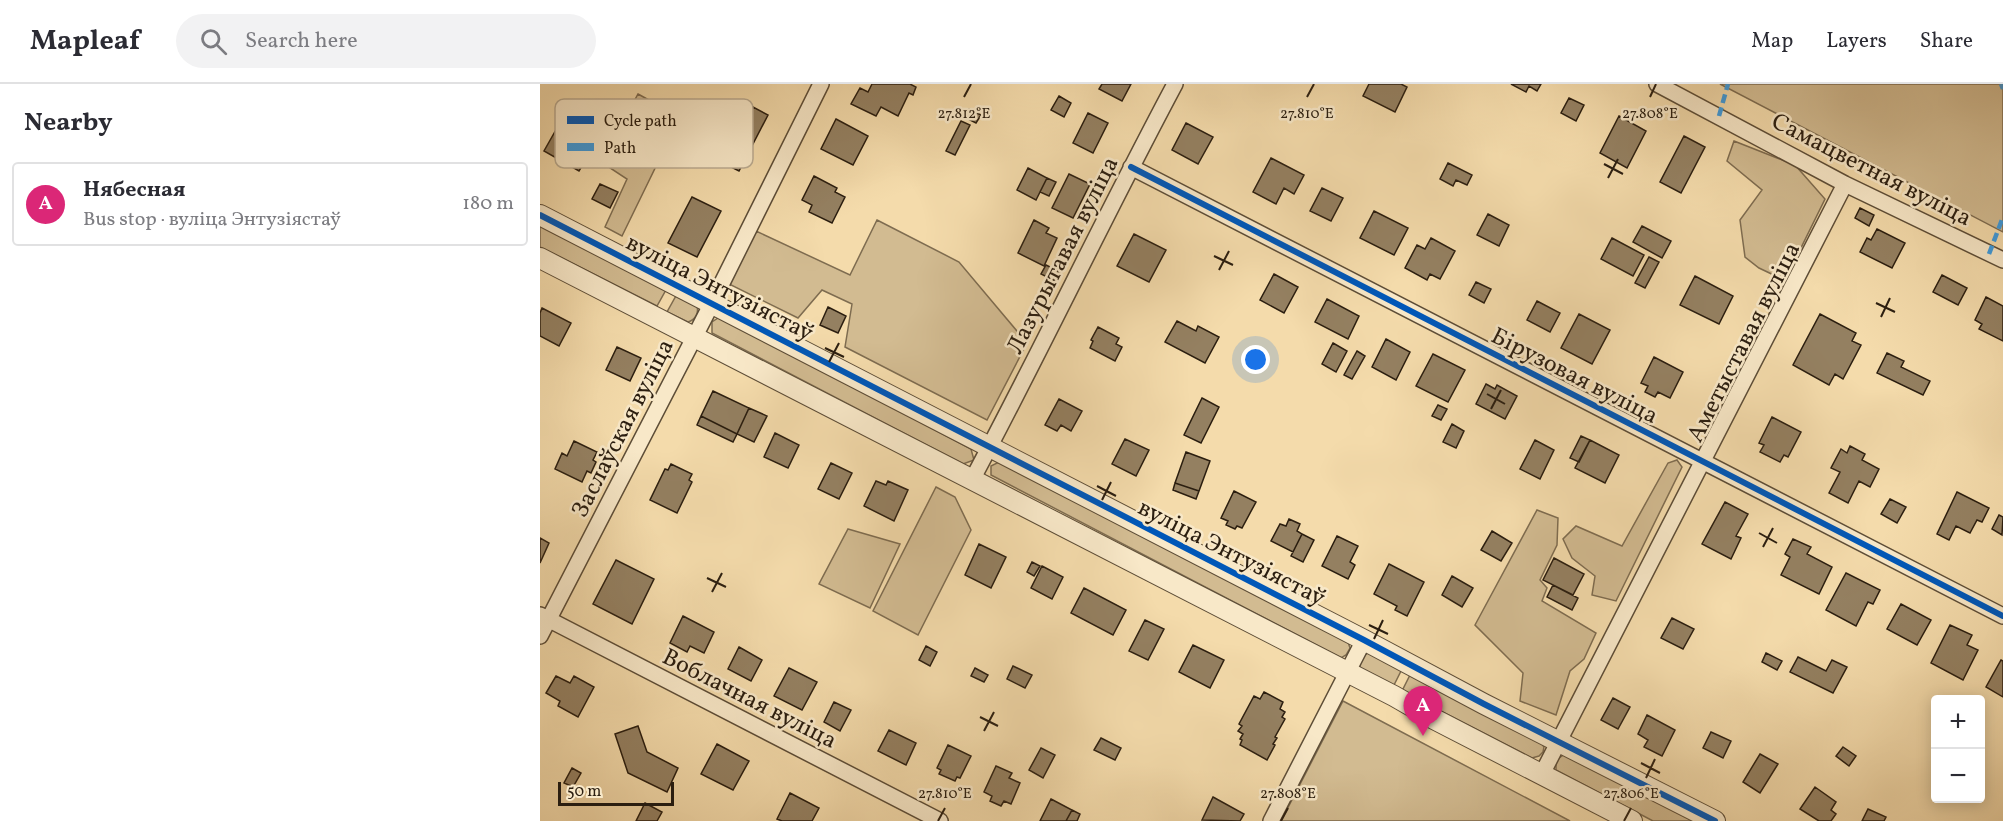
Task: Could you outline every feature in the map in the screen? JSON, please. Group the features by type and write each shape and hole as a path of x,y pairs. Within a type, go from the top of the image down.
{"street":[{"name":"Заслаўская вуліца","path":"540,636 544,618 712,303 820,84"},
{"name":"Лазурытавая вуліца","path":"972,480 1175,84"},
{"name":"Самацветная вуліца","path":"1657,84 1845,184 2003,260"},
{"name":"Бірузовая вуліца","path":"1131,166 2003,616"},
{"name":"Аметыставая вуліца","path":"1542,774 1845,184"},
{"name":"вуліца Энтузіястаў","path":"540,215 1715,821"},
{"path":"540,258 1347,672 1632,821"},
{"name":"Воблачная вуліца","path":"544,618 940,821"},
{"path":"1271,821 1364,640"}],"shaded area":[{"path":"1720,84 2003,84 2003,232"},
{"path":"638,94 647,99 635,99"},
{"path":"1734,141 1795,165 1825,199 1793,264 1778,277 1759,268 1745,257 1740,220 1762,190 1727,161"},
{"path":"610,168 655,168 622,236 605,227 627,179"},
{"path":"877,220 959,262 1027,343 987,420 845,347 852,304 822,290 798,318 729,284 756,231 850,275"},
{"path":"540,224 667,288 657,306 540,247"},
{"path":"677,294 697,306 697,314 688,322 667,312"},
{"path":"721,316 971,449 974,460 963,464 712,333 712,322"},
{"path":"1677,460 1682,467 1616,601 1592,595 1595,576 1572,558 1563,539 1576,526 1622,546 1668,463"},
{"path":"999,462 1348,642 1350,648 1341,658 991,475 991,466"},
{"path":"936,487 955,497 971,530 918,635 873,611"},
{"path":"1537,510 1558,518 1557,545 1540,580 1547,588 1542,601 1596,633 1584,659 1570,671 1556,715 1520,701 1523,673 1475,625"},
{"path":"848,529 900,544 870,608 819,584"},
{"path":"1369,652 1402,669 1393,687 1360,670 1364,655"},
{"path":"1410,675 1540,741 1544,747 1543,752 1532,758 1402,691"},
{"path":"1343,701 1570,821 1281,821"},
{"path":"1565,754 1696,821 1653,821 1556,770 1556,760"}],"building":[{"path":"872,84 910,84 916,87 913,95 909,93 898,116 881,107 876,116 851,104 860,88 868,92"},
{"path":"1102,84 1131,84 1122,101 1099,89"},
{"path":"1369,84 1401,84 1407,87 1395,112 1363,96"},
{"path":"1511,84 1541,84 1537,91 1529,86 1526,92"},
{"path":"1059,96 1071,103 1064,117 1051,110"},
{"path":"1569,98 1584,105 1576,121 1561,113"},
{"path":"753,107 768,115 753,144"},
{"path":"969,109 981,115 976,123 964,117"},
{"path":"1088,113 1108,123 1093,153 1073,143"},
{"path":"1619,116 1646,131 1627,168 1600,153"},
{"path":"836,119 868,136 853,165 821,149"},
{"path":"961,121 970,125 955,155 946,151"},
{"path":"1186,123 1213,137 1198,164 1172,150"},
{"path":"555,132 555,157 544,151"},
{"path":"1684,136 1705,147 1681,193 1660,182"},
{"path":"1271,158 1304,175 1294,194 1284,188 1276,204 1253,192"},
{"path":"1448,163 1472,175 1467,185 1456,180 1453,186 1440,179"},
{"path":"1028,168 1047,178 1036,200 1017,190"},
{"path":"1069,174 1090,184 1073,218 1052,208"},
{"path":"814,176 837,188 835,192 845,197 832,223 809,212 812,205 802,200"},
{"path":"1047,178 1056,182 1049,196 1040,192"},
{"path":"600,184 618,192 610,208 592,199"},
{"path":"1322,188 1343,198 1331,221 1310,211"},
{"path":"692,197 721,211 697,257 668,243"},
{"path":"1860,208 1874,215 1869,226 1855,218"},
{"path":"1374,211 1408,228 1394,255 1360,238"},
{"path":"1488,214 1509,225 1499,246 1477,235"},
{"path":"1034,220 1049,228 1046,233 1057,238 1044,266 1018,253"},
{"path":"1642,226 1671,241 1662,258 1633,242"},
{"path":"1877,229 1905,243 1892,268 1860,252 1867,238 1871,240"},
{"path":"1134,234 1166,250 1149,282 1117,266"},
{"path":"1431,238 1455,251 1440,279 1430,274 1427,280 1405,268 1417,245 1425,249"},
{"path":"1612,238 1644,255 1633,276 1601,259"},
{"path":"1649,257 1659,262 1645,288 1635,283"},
{"path":"1046,265 1060,272 1055,281 1041,274"},
{"path":"1274,274 1298,287 1284,313 1260,300"},
{"path":"1942,275 1967,288 1958,305 1933,292"},
{"path":"1695,276 1733,296 1719,324 1680,305"},
{"path":"1476,282 1491,289 1484,303 1469,295"},
{"path":"1986,297 2003,306 2003,341 1979,329 1982,324 1975,320"},
{"path":"1327,299 1359,316 1348,339 1315,322"},
{"path":"1537,301 1560,313 1550,332 1527,320"},
{"path":"828,307 846,316 838,333 820,325"},
{"path":"542,308 571,323 559,346 540,336"},
{"path":"1579,314 1610,330 1592,364 1561,348"},
{"path":"1820,314 1856,333 1852,341 1861,345 1843,379 1835,374 1829,385 1793,365"},
{"path":"1177,321 1196,331 1198,326 1219,337 1205,363 1165,342"},
{"path":"1098,327 1119,338 1116,344 1122,347 1115,361 1090,348 1093,341 1091,340"},
{"path":"1386,339 1410,352 1396,380 1372,367"},
{"path":"1333,343 1347,351 1336,372 1322,364"},
{"path":"617,347 641,358 630,381 606,370"},
{"path":"1357,351 1365,356 1352,379 1344,375"},
{"path":"1887,353 1904,361 1901,367 1930,381 1923,395 1877,373"},
{"path":"1433,354 1465,370 1448,402 1416,386"},
{"path":"1654,357 1683,372 1670,398 1658,392 1655,397 1645,392 1648,386 1641,383"},
{"path":"1486,384 1495,389 1497,385 1517,396 1505,419 1476,404"},
{"path":"713,391 749,408 737,434 701,416"},
{"path":"1202,398 1219,407 1201,443 1184,435"},
{"path":"1059,399 1082,411 1071,431 1061,425 1057,431 1045,425"},
{"path":"1438,405 1447,409 1441,420 1432,416"},
{"path":"749,408 767,416 754,442 737,434"},
{"path":"701,416 737,434 733,442 697,425"},
{"path":"1772,417 1801,432 1788,457 1784,455 1780,462 1760,452 1764,445 1759,443"},
{"path":"1452,424 1464,431 1456,448 1443,442"},
{"path":"775,433 799,445 788,468 764,457"},
{"path":"1581,436 1590,440 1579,462 1570,458"},
{"path":"1125,439 1149,450 1136,476 1112,464"},
{"path":"1535,440 1554,450 1540,479 1520,469"},
{"path":"1590,440 1619,455 1605,483 1575,468"},
{"path":"574,441 597,452 591,473 587,471 582,482 555,469 562,453 567,456"},
{"path":"1850,446 1865,454 1862,460 1879,469 1870,487 1859,481 1848,503 1829,493 1840,472 1831,468 1841,449 1847,453"},
{"path":"1186,452 1210,461 1199,491 1175,483"},
{"path":"831,463 852,473 839,499 818,489"},
{"path":"671,464 692,474 689,480 692,482 677,513 650,500 665,469 668,470"},
{"path":"876,481 886,485 888,481 908,490 894,521 864,506"},
{"path":"1175,483 1199,491 1196,499 1173,490"},
{"path":"1234,491 1256,502 1242,528 1237,526 1235,529 1226,525 1228,521 1221,518"},
{"path":"1957,492 1989,508 1982,522 1977,520 1970,533 1956,526 1949,540 1937,534"},
{"path":"1890,499 1906,507 1897,523 1881,514"},
{"path":"1725,502 1748,514 1736,536 1741,538 1731,559 1702,544"},
{"path":"1999,515 2003,517 2002,535 1992,529"},
{"path":"1289,519 1300,524 1297,531 1302,534 1293,552 1271,541 1280,524 1286,526"},
{"path":"1492,531 1512,543 1501,561 1481,550"},
{"path":"1302,534 1314,540 1303,562 1291,556"},
{"path":"1337,536 1358,546 1350,562 1355,565 1348,579 1322,566"},
{"path":"540,538 549,543 540,563"},
{"path":"1793,539 1811,547 1807,554 1832,567 1819,594 1781,575 1790,557 1785,554"},
{"path":"979,544 1006,557 991,588 965,575"},
{"path":"1554,558 1584,574 1573,595 1543,580"},
{"path":"616,560 654,579 632,624 593,604"},
{"path":"1032,562 1040,566 1034,576 1027,572"},
{"path":"1389,564 1424,582 1407,616 1395,610 1397,606 1374,594"},
{"path":"1042,566 1063,577 1052,599 1031,588"},
{"path":"1846,573 1880,590 1873,604 1868,602 1856,626 1826,610"},
{"path":"1452,576 1473,588 1462,607 1442,595"},
{"path":"1553,585 1578,598 1572,610 1547,597"},
{"path":"1084,588 1126,610 1113,635 1071,613"},
{"path":"1901,604 1931,620 1917,645 1887,629"},
{"path":"683,616 714,632 704,653 690,646 687,652 670,643"},
{"path":"1672,618 1694,629 1683,649 1661,638"},
{"path":"1145,620 1164,629 1148,660 1129,651"},
{"path":"1950,625 1972,635 1967,645 1978,650 1963,680 1931,663"},
{"path":"1193,645 1224,660 1210,688 1179,672"},
{"path":"926,646 937,652 930,666 919,660"},
{"path":"739,647 762,660 751,681 728,669"},
{"path":"1766,653 1782,661 1777,670 1762,662"},
{"path":"1798,657 1826,671 1832,660 1847,667 1833,693 1790,672"},
{"path":"2001,660 2003,661 2003,697 1986,687"},
{"path":"1013,666 1032,675 1025,688 1007,679"},
{"path":"789,668 817,682 802,710 774,696"},
{"path":"975,668 988,675 984,682 971,676"},
{"path":"556,676 570,683 574,676 594,687 578,717 558,706 560,701 546,693"},
{"path":"1264,692 1283,702 1280,709 1285,712 1282,717 1285,719 1275,737 1277,738 1273,744 1275,745 1267,760 1240,745 1243,734 1238,731 1242,726 1239,724 1254,696 1260,699"},
{"path":"1613,698 1630,707 1618,729 1601,720"},
{"path":"834,702 851,710 840,731 824,722"},
{"path":"1647,715 1675,730 1662,756 1644,747 1648,740 1638,734"},
{"path":"638,726 647,752 678,768 667,792 628,773 615,734"},
{"path":"889,730 916,743 906,765 878,751"},
{"path":"1711,732 1731,741 1723,758 1703,748"},
{"path":"1101,738 1121,748 1115,760 1094,750"},
{"path":"717,744 749,761 733,790 701,774"},
{"path":"948,745 971,756 960,778 957,777 955,781 939,774 941,770 937,768"},
{"path":"1843,747 1856,756 1849,766 1836,756"},
{"path":"1041,748 1055,755 1043,778 1029,770"},
{"path":"1760,754 1778,764 1760,793 1743,782"},
{"path":"996,766 1012,773 1009,778 1020,783 1011,804 1004,801 1001,806 990,801 992,796 984,792"},
{"path":"572,768 581,773 573,787 564,783"},
{"path":"1815,787 1836,802 1831,810 1836,814 1831,821 1819,821 1800,809"},
{"path":"790,793 819,808 812,821 777,819"},
{"path":"1213,797 1244,814 1240,821 1202,820"},
{"path":"1051,799 1072,810 1066,821 1040,821"},
{"path":"645,803 662,812 657,821 636,821"},
{"path":"1868,809 1886,817 1884,821 1862,821"},
{"path":"1072,810 1080,814 1077,821 1066,821"}],"marked path":[{"path":"1719,116 1728,84"},
{"path":"2001,84 2003,89"},
{"path":"1989,254 2003,217"}],"cycle path":[{"path":"1131,167 2003,616"},
{"path":"540,215 1484,704 1715,821"}],"place":[{"name":"Нябесная","path":"1423,736"}]}
